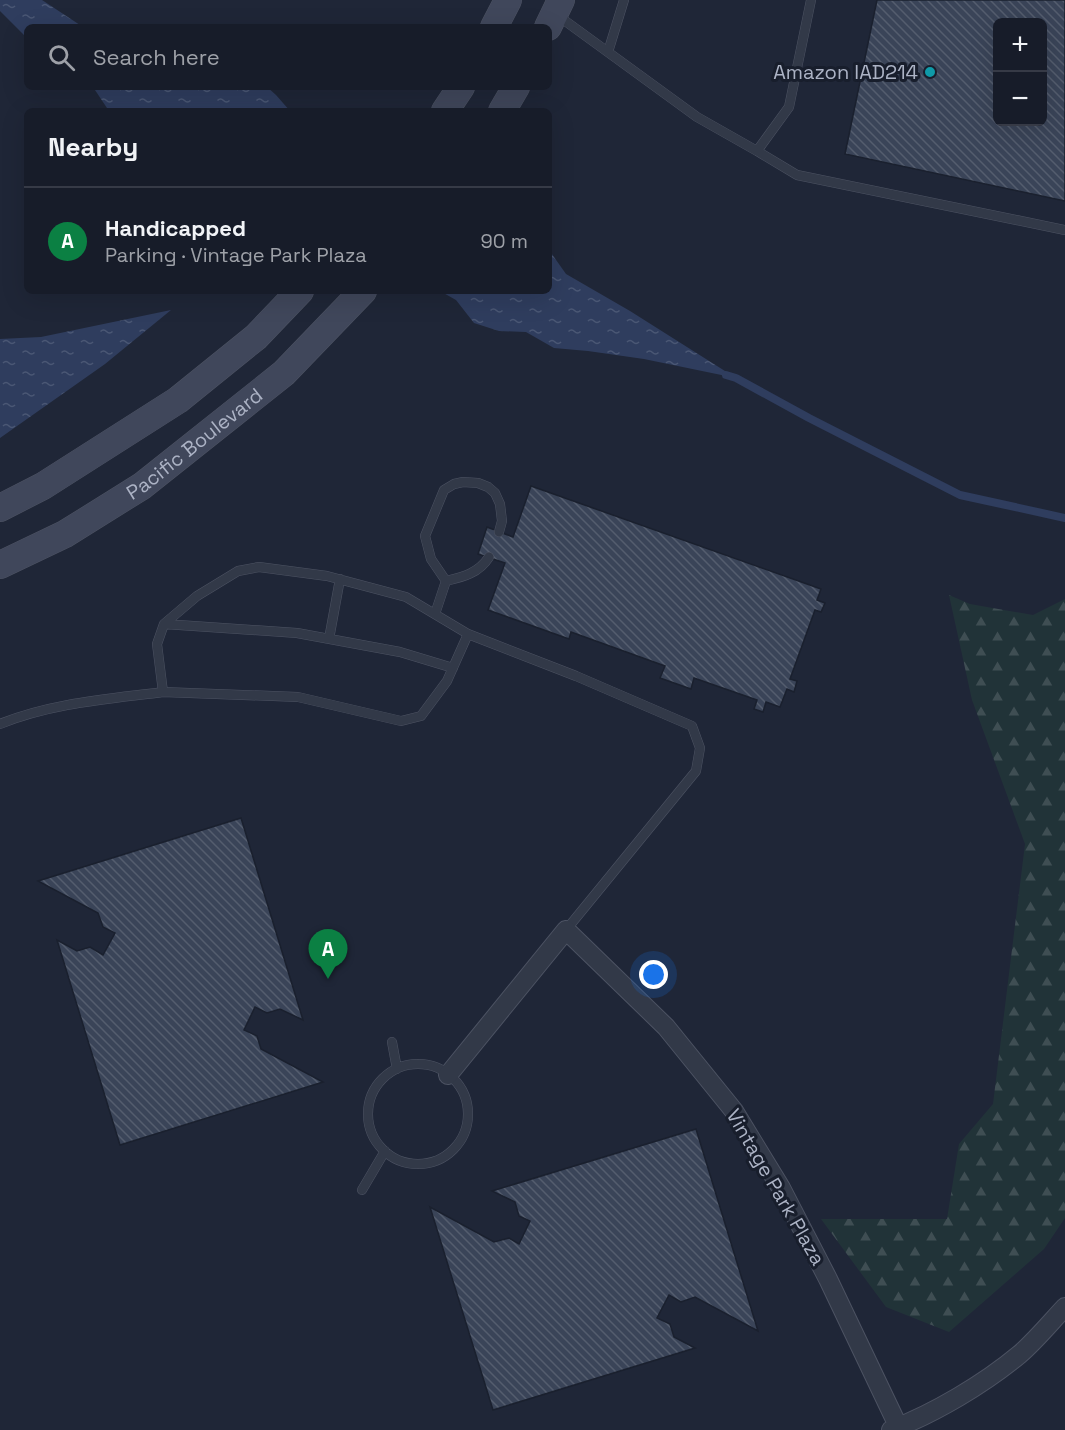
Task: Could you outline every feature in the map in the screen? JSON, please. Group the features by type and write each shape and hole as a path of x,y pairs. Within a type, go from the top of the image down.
{"main road":[{"path":"496,24 508,0"},
{"path":"447,108 458,90"},
{"path":"504,108 514,90"},
{"path":"0,508 43,486 178,400 256,337 297,294"},
{"name":"Pacific Boulevard","path":"0,565 65,534 141,486 284,373 360,294"}],"street":[{"path":"448,1076 566,930"},
{"name":"Vintage Park Plaza","path":"566,930 666,1028 734,1111 781,1188 812,1248 896,1429"},
{"path":"896,1429 922,1418 995,1374 1022,1353 1065,1307"}],"lane":[{"path":"608,52 624,0"},
{"path":"757,151 789,108 812,0"},
{"path":"554,13 697,117 797,175 1065,230"},
{"path":"446,581 431,559 425,536 444,490 463,482 478,483 488,487 495,493 500,504 502,522 499,532"},
{"path":"446,581 468,576 489,558"},
{"path":"163,692 157,644 164,624 197,596 238,571 259,567 327,576 406,597 468,634 576,676 692,726 700,748 696,771 566,930"},
{"path":"329,639 340,579"},
{"path":"435,614 446,581"},
{"path":"164,624 297,633 400,652 453,669"},
{"path":"0,724 75,704 163,692 298,697 401,721 421,716 447,681 468,634"},
{"path":"392,1042 397,1069"},
{"path":"408,1064 430,1065 448,1076 461,1088 468,1108 465,1130 457,1145 440,1159 421,1164 404,1162 385,1152 374,1138 368,1120 369,1100 376,1085 388,1073 408,1064"},
{"path":"363,1190 385,1152"}],"green space":[{"path":"949,595 970,604 1033,615 1065,599 1065,1218 1044,1249 949,1332 886,1307 821,1219 947,1219 959,1144 993,1104 1025,844 972,700"}],"water":[{"path":"0,0 42,0 78,24 24,24 24,35 0,11"},
{"path":"95,90 270,90 287,108 107,108"},
{"path":"552,254 566,274 630,311 736,378 644,359 554,348 526,332 499,331 474,323 456,300 445,294 552,294"},
{"path":"171,310 105,364 0,438 0,339 41,337"}],"building":[{"name":"Amazon IAD214","path":"877,0 1065,0 1065,201 845,154"},
{"path":"531,486 821,589 817,600 825,603 821,612 815,610 790,679 797,681 794,692 787,689 780,707 766,702 763,712 754,709 757,700 694,678 691,689 660,678 665,666 571,632 569,639 488,610 505,563 478,554 487,527 513,537"},
{"path":"241,818 303,1020 280,1009 267,1013 255,1007 244,1030 257,1036 261,1049 323,1082 120,1145 57,940 77,951 90,947 103,955 115,933 103,927 98,913 38,881"},
{"path":"696,1129 758,1331 695,1297 681,1302 669,1295 657,1318 670,1324 674,1337 695,1348 493,1410 430,1207 494,1242 509,1238 519,1244 530,1221 519,1216 515,1202 492,1191"}],"waterway":[{"path":"726,375 736,378 960,495 1065,518"}],"place":[{"name":"Amazon IAD214","path":"930,72"},
{"name":"Handicapped","path":"328,979"}]}
